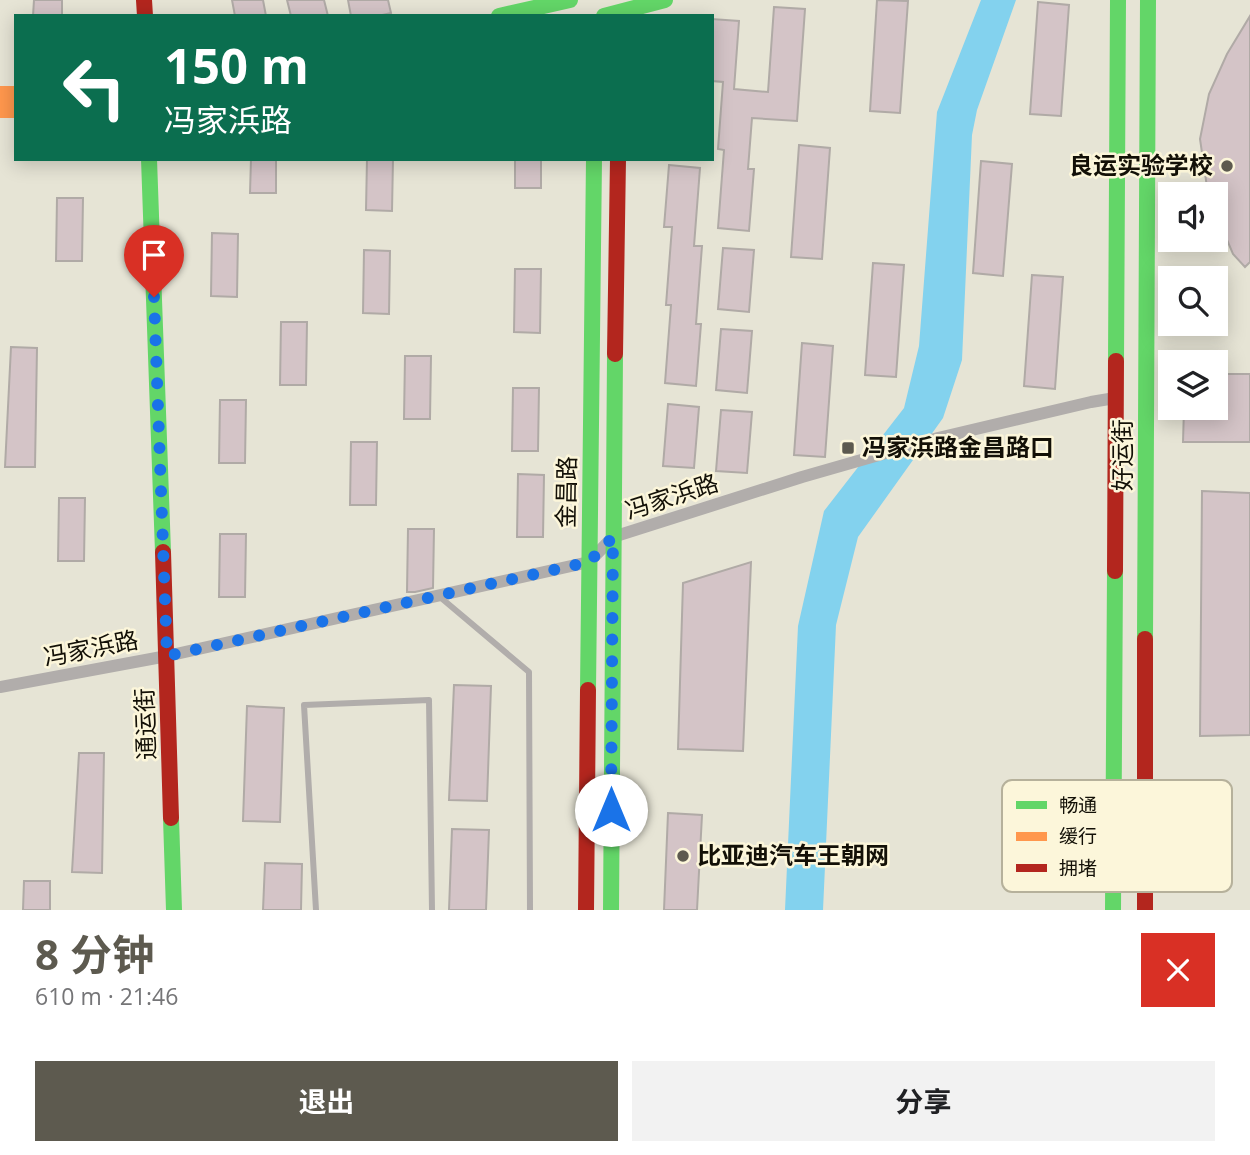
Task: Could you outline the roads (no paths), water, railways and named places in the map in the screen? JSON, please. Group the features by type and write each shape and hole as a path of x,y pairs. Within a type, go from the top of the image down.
{"street":[{"path":"508,14 570,0"},
{"path":"621,9 665,0"},
{"name":"好运街","path":"1114,780 1118,0"},
{"name":"好运街","path":"1144,780 1148,0"},
{"name":"通运街","path":"149,161 174,910"},
{"name":"金昌路","path":"586,910 594,161"},
{"name":"金昌路","path":"611,910 618,161"},
{"name":"冯家浜路","path":"0,687 167,656 589,562 613,537 862,459 937,438 1115,398"},
{"name":"好运街","path":"1113,892 1113,910"},
{"name":"好运街","path":"1145,892 1145,910"}],"lane":[{"path":"439,596 529,672 530,910"},
{"path":"316,910 304,705 429,700 432,910"}],"water":[{"path":"981,0 1016,0 977,110 972,135 962,360 943,418 858,537 836,625 823,910 785,910 798,626 824,511 904,408 919,346 937,112"}],"place":[{"name":"良运实验学校","path":"1227,166"},
{"name":"冯家浜路金昌路口","path":"848,448"},
{"name":"比亚迪汽车王朝网","path":"683,856"}]}
